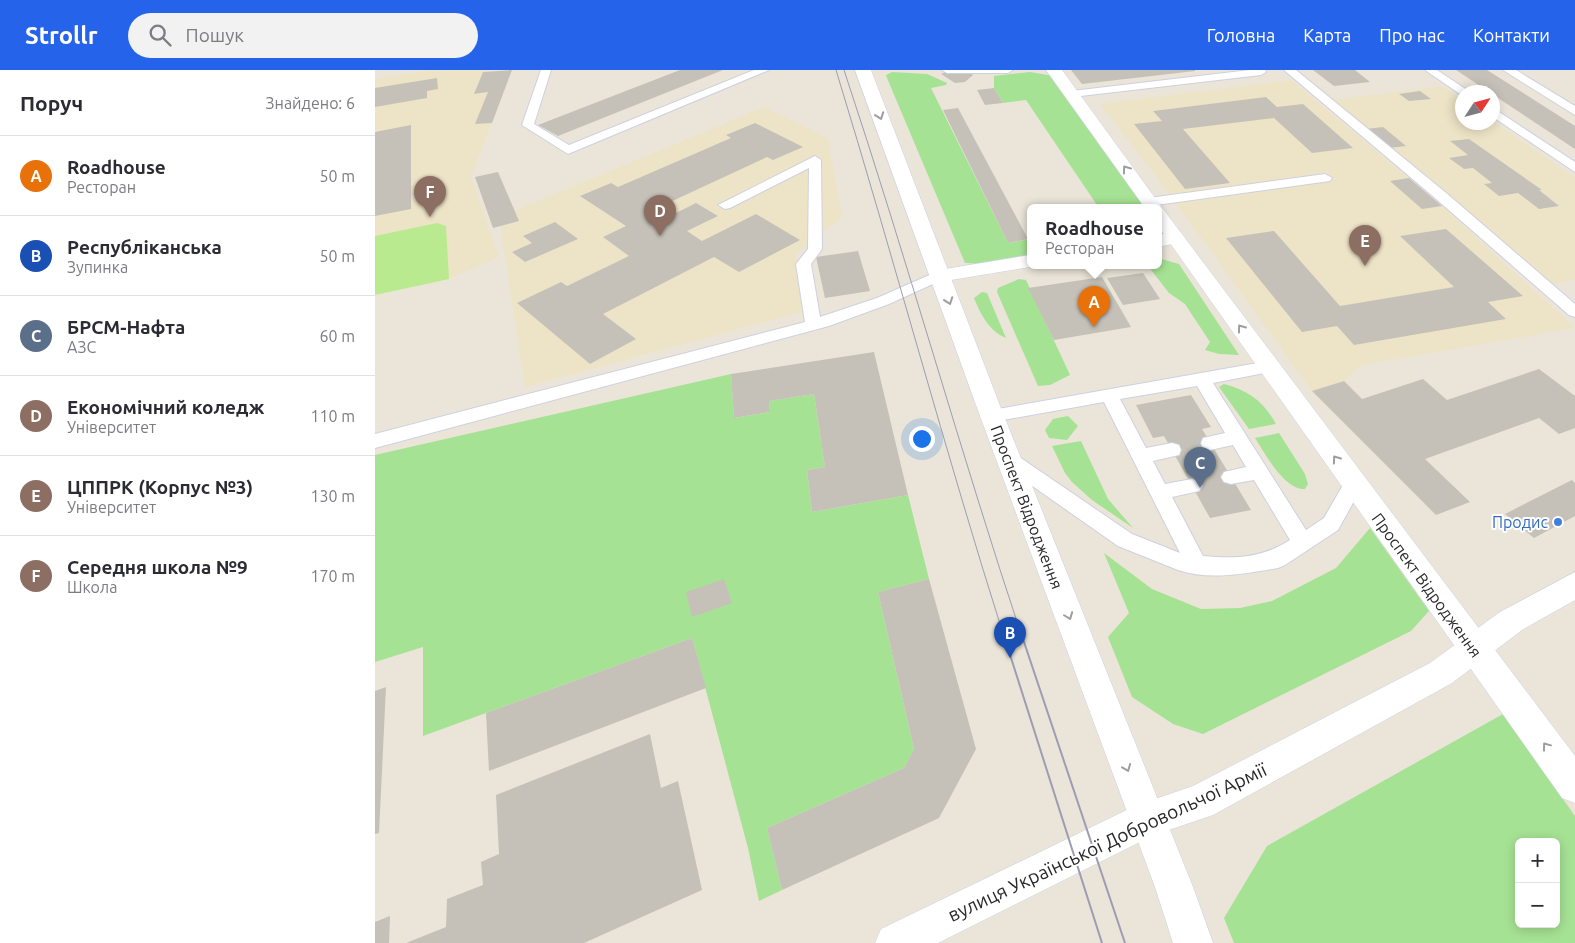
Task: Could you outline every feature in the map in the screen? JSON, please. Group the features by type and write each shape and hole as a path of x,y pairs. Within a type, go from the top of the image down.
{"main road":[{"name":"Проспект Відродження","path":"863,70 939,276 1193,943"},
{"name":"Проспект Відродження","path":"1054,70 1151,204"},
{"name":"Проспект Відродження","path":"1162,227 1167,239 1269,367 1575,785"},
{"path":"939,276 1027,261"},
{"name":"вулиця Української Добровольчої Армії","path":"895,943 1147,819 1200,802 1441,673 1511,621 1575,584"}],"lane":[{"path":"545,70 528,125 568,150 765,70"},
{"path":"947,70 1008,70"},
{"path":"1289,70 1440,195 1575,312"},
{"path":"1430,70 1455,86"},
{"path":"1508,70 1575,111"},
{"path":"1072,94 1261,72"},
{"path":"1500,117 1575,168"},
{"path":"725,205 815,160 815,249 803,264 813,324"},
{"path":"1162,207 1325,178"},
{"path":"375,441 813,324 883,301 939,276"},
{"path":"992,416 1269,367"},
{"path":"1201,378 1303,543"},
{"path":"1109,396 1197,565"},
{"path":"1210,442 1237,437"},
{"path":"1141,456 1173,450"},
{"path":"1009,459 1125,540 1185,564 1197,565 1231,567 1278,559 1331,524 1353,483"},
{"path":"1231,478 1259,472"},
{"path":"1159,492 1192,486"}],"shaded area":[{"path":"431,70 484,70 484,72 512,70 471,177 499,257 449,279 375,295 375,79"},
{"path":"1291,80 1442,206 1575,328 1362,365 1344,381 1312,391 1173,199 1100,104"},
{"path":"1443,86 1455,95 1455,130 1500,130 1500,126 1575,178 1575,279 1553,285 1331,100"},
{"path":"764,107 828,138 842,218 795,254 805,311 525,387 499,217"}],"green space":[{"path":"892,72 927,74 947,83 946,85 931,88 1008,243 1027,240 1027,257 983,264 965,263 886,75"},
{"path":"1030,72 1054,76 1146,204 1096,204 1026,100 1003,103 994,88 994,76"},
{"path":"437,223 446,226 449,279 375,295 375,236"},
{"path":"1162,259 1179,264 1239,355 1219,354 1205,350 1210,342 1185,304 1169,293 1150,269 1162,269"},
{"path":"1019,279 1026,280 1070,375 1050,385 1038,386 997,292 998,288"},
{"path":"982,292 987,293 1006,338 986,322 974,298"},
{"path":"731,374 734,418 770,412 769,401 814,394 825,467 807,470 812,512 908,495 929,579 878,592 914,749 904,768 767,828 782,890 759,901 748,848 692,638 423,736 423,647 375,662 375,455"},
{"path":"1224,384 1248,393 1255,398 1266,409 1276,424 1249,429 1219,387"},
{"path":"1068,416 1078,426 1067,440 1049,438 1045,430 1053,419"},
{"path":"1279,433 1305,474 1308,484 1305,489 1297,488 1290,484 1276,470 1255,438"},
{"path":"1081,441 1108,499 1133,528 1092,500 1065,473 1052,446"},
{"path":"1370,528 1429,611 1411,631 1203,734 1173,724 1132,697 1108,637 1129,613 1104,553 1152,589 1201,609 1240,608 1272,601 1336,568"},
{"path":"1503,714 1575,816 1575,943 1234,943 1224,918 1267,846"}],"building":[{"path":"512,70 492,123 475,124 488,92 474,94 483,72"},
{"path":"680,70 723,70 558,136 538,125"},
{"path":"1071,70 1195,70 1195,71 1082,84"},
{"path":"1313,70 1355,70 1370,82 1334,86"},
{"path":"1456,70 1487,70 1575,126 1575,149 1500,99 1500,85 1479,85"},
{"path":"948,71 968,71 973,75 965,82 955,83 941,74"},
{"path":"437,78 438,89 427,91 427,98 375,107 375,88"},
{"path":"994,88 1003,103 985,105 977,90"},
{"path":"1420,91 1431,99 1409,101 1399,94"},
{"path":"1266,97 1277,107 1303,104 1353,148 1312,153 1274,118 1183,129 1230,183 1185,189 1134,124 1162,121 1153,111"},
{"path":"958,108 1027,239 1008,243 943,110"},
{"path":"755,123 803,147 773,160 767,157 653,210 666,218 696,203 718,216 687,231 702,241 756,214 800,240 739,272 714,257 603,314 636,339 590,364 517,303 561,282 567,286 629,256 603,237 626,226 580,196 611,183 618,187 731,138 726,135"},
{"path":"411,125 411,209 375,216 375,132"},
{"path":"1383,127 1406,146 1389,148 1366,129"},
{"path":"1469,139 1542,190 1539,190 1559,206 1539,209 1518,193 1499,196 1484,184 1492,183 1473,168 1464,169 1449,158 1468,155 1450,141"},
{"path":"498,172 519,221 493,228 475,177"},
{"path":"1409,178 1442,206 1422,209 1390,181"},
{"path":"555,222 578,239 525,262 512,252 532,243 523,236"},
{"path":"1446,229 1523,296 1488,302 1506,319 1354,345 1337,326 1302,332 1226,238 1274,231 1340,306 1454,287 1400,236"},
{"path":"858,251 870,291 825,298 816,257"},
{"path":"1143,273 1160,299 1123,305 1107,278"},
{"path":"1102,277 1131,327 1054,340 1028,288"},
{"path":"874,352 908,495 812,512 807,470 825,467 814,394 769,401 770,412 734,418 731,374"},
{"path":"1539,369 1575,396 1575,428 1559,434 1539,418 1425,459 1470,502 1436,515 1312,391 1344,381 1362,399 1423,379 1447,400"},
{"path":"1191,395 1211,427 1202,429 1251,510 1210,518 1164,436 1153,438 1136,405"},
{"path":"1572,480 1575,483 1575,516 1534,538 1505,514"},
{"path":"724,579 732,603 692,617 686,592"},
{"path":"929,579 976,749 939,818 782,890 767,828 904,768 914,749 878,592"},
{"path":"692,638 706,688 489,771 486,713"},
{"path":"386,687 379,833 375,834 375,691"},
{"path":"650,734 661,788 678,781 702,890 584,943 406,943 446,927 447,899 483,885 481,862 499,854 496,795"},
{"path":"390,916 389,943 375,943 375,922"}],"tram line":[{"path":"836,70 961,498 1005,640"},
{"path":"844,70 1023,640"},
{"path":"1005,639 1102,943"},
{"path":"1023,639 1125,943"}],"place":[{"name":"Середня школа №9","path":"430,217"},
{"name":"Економічний коледж","path":"660,236"},
{"name":"ЦППРК (Корпус №3)","path":"1365,266"},
{"name":"Roadhouse","path":"1094,327"},
{"name":"БРСМ-Нафта","path":"1200,488"},
{"name":"Продис","path":"1558,522"},
{"name":"Республіканська","path":"1010,658"}]}
